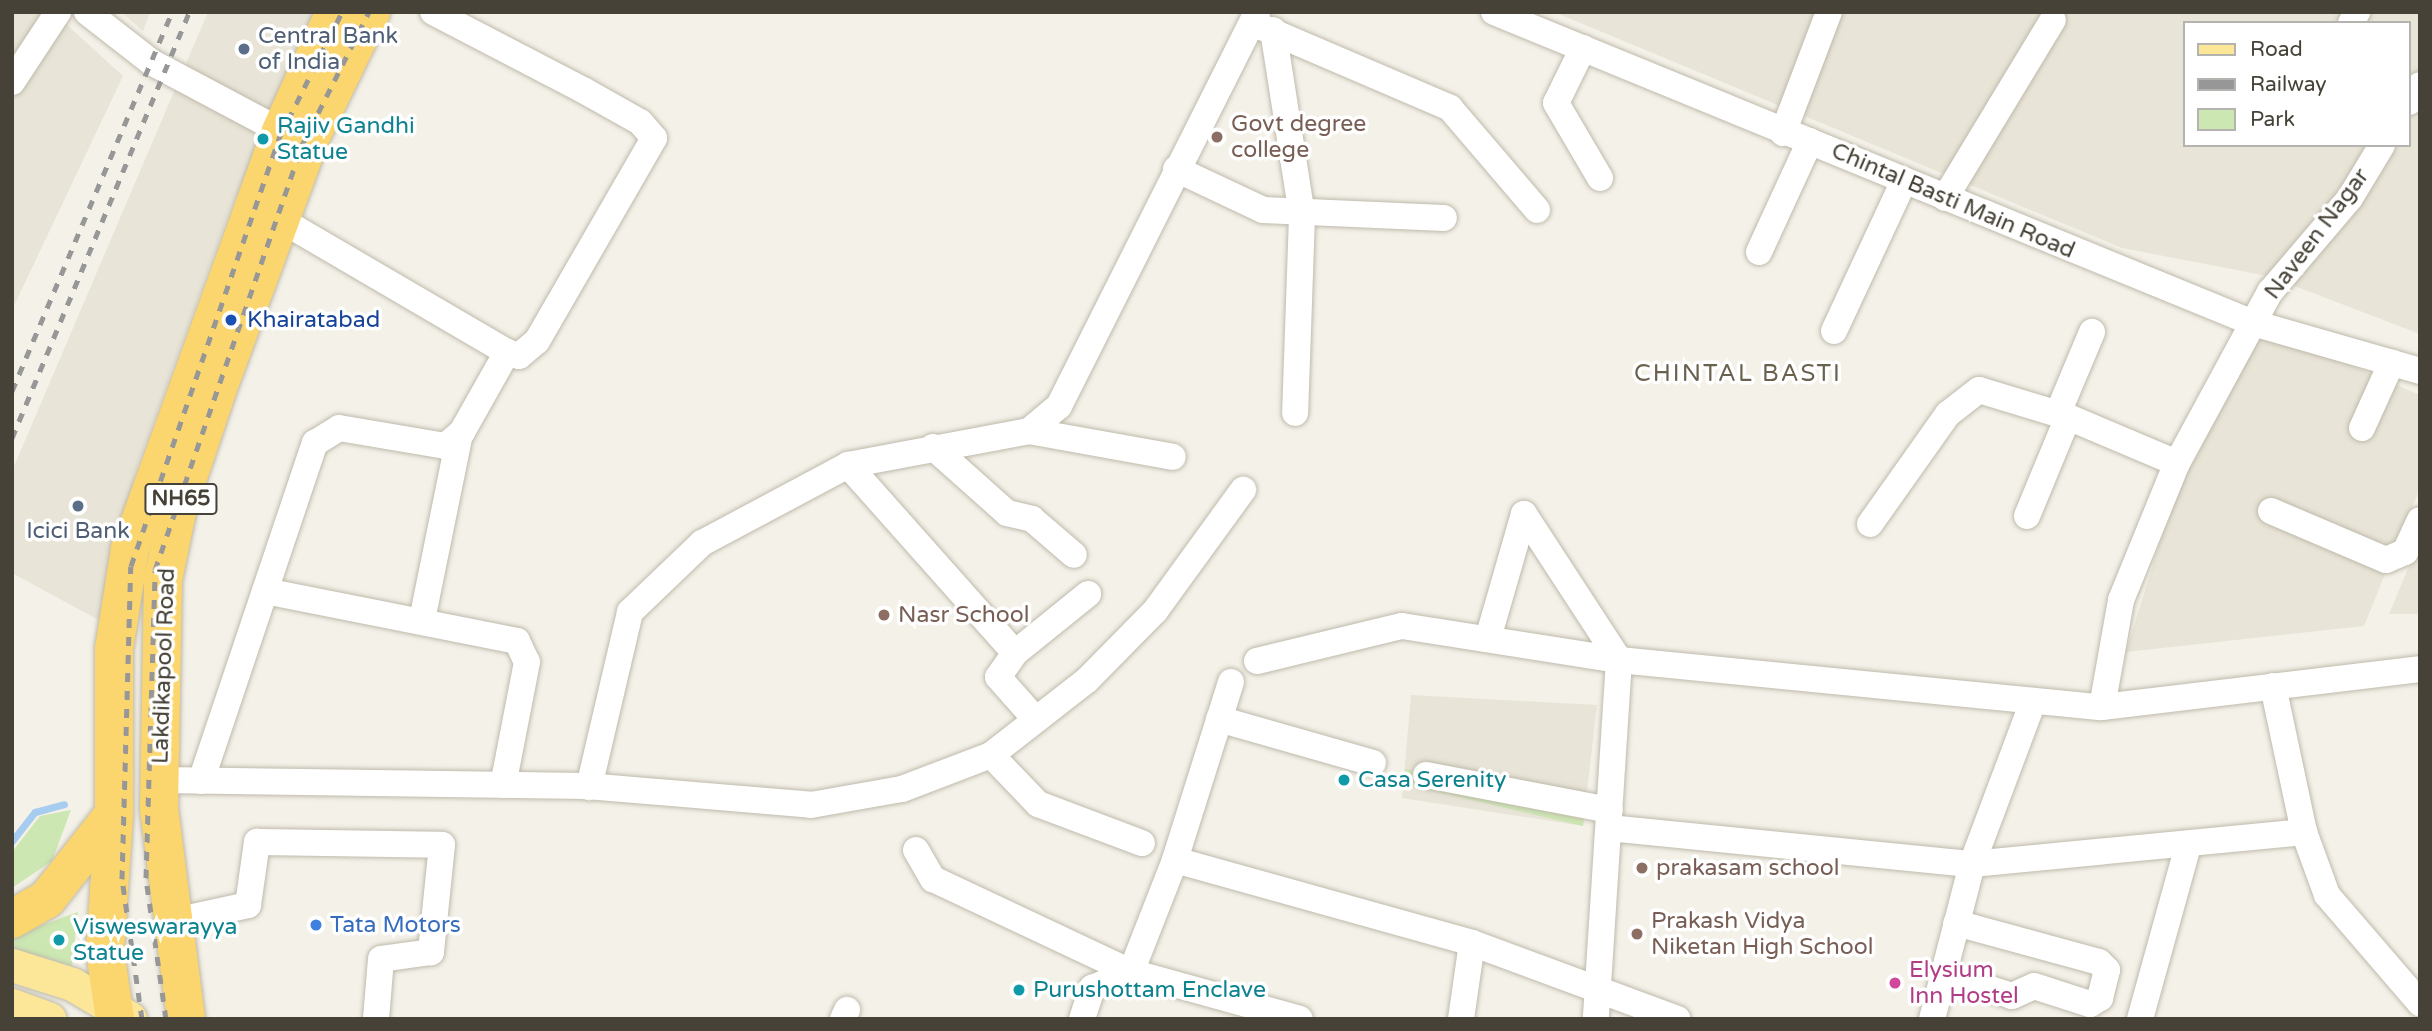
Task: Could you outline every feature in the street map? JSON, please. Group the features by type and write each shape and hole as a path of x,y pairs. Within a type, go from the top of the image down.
{"highway":[{"name":"Lakdikapool Road","path":"119,1015 105,951 114,814 114,649 130,549 281,131 335,12"},
{"name":"Lakdikapool Road","path":"187,1019 172,934 160,780 163,580 178,507 312,134 370,12"},
{"path":"12,919 47,899 114,814"}],"main road":[{"path":"17,965 119,1015"},
{"path":"15,1010 50,1019"}],"street":[{"path":"12,82 58,12"},
{"path":"87,12 151,62 281,131"},
{"path":"281,220 507,352 519,356 537,341 654,138 640,122 432,12"},
{"path":"1783,133 1829,12"},
{"name":"Chintal Basti Main Road","path":"1495,13 2253,323 2420,371"},
{"path":"1945,198 2053,20"},
{"path":"1030,431 1059,406 1176,169 1261,22"},
{"path":"1261,22 1450,108 1537,210"},
{"path":"1261,22 1302,216 1295,413"},
{"path":"1583,48 1556,103 1600,178"},
{"path":"1759,252 1810,141"},
{"name":"Naveen Nagar","path":"2102,707 2121,600 2177,463 2253,323 2381,147"},
{"path":"1176,169 1263,210 1302,216 1444,218"},
{"path":"1834,331 1904,181"},
{"path":"2027,516 2092,332"},
{"path":"422,620 460,434 507,352"},
{"path":"2362,428 2392,362"},
{"path":"1870,524 1965,396 2001,393 2063,415 2177,463"},
{"path":"201,781 315,443 327,431 358,430 435,446 460,434"},
{"path":"589,787 619,635 638,600 702,543 848,465 933,447 1030,431 1173,457"},
{"path":"933,447 1007,513 1032,519 1074,555"},
{"path":"848,465 1015,653"},
{"path":"160,780 589,787 811,805 902,789 991,755 1128,642 1242,490"},
{"path":"2271,511 2386,560 2405,552 2420,520"},
{"path":"1489,635 1524,514 1619,660 1598,1006"},
{"path":"265,591 502,636 526,650 503,785"},
{"path":"1036,720 998,677 1015,653 1088,594"},
{"path":"1257,661 1402,626 1489,635 1619,660 2102,707 2420,669"},
{"path":"1082,1019 1092,988 1131,972 1175,860 1231,682"},
{"path":"2273,686 2304,832 2327,895 2410,1006"},
{"path":"1933,1019 1972,864 2033,702"},
{"path":"1219,719 1373,763"},
{"path":"991,755 1038,804 1142,843"},
{"path":"1426,775 1610,819 1972,864 2188,846 2304,832"},
{"path":"203,1019 172,934 248,905 257,842 442,845 431,952 381,959 376,1019"},
{"path":"2145,1016 2188,846"},
{"path":"916,849 933,879 1131,972 1300,1019"},
{"path":"1175,860 1472,943 1598,1006 1677,1019"},
{"path":"1944,974 2012,996 2034,986 2090,1004 2100,998 2106,970 2099,962 1956,923"},
{"path":"1461,1019 1472,943"}],"shaded area":[{"path":"12,12 53,12 123,76 12,310"},
{"path":"121,12 150,12 143,31"},
{"path":"208,12 316,12 229,213 135,473 104,623 12,573 12,471"},
{"path":"1554,12 2420,12 2420,334 2268,276 2122,248"},
{"path":"2256,325 2420,395 2420,488 2364,626 2126,652 2173,500"},
{"path":"2420,540 2420,614 2389,614"},
{"path":"1411,695 1597,705 1583,826 1402,798"}],"green space":[{"path":"1405,769 1586,806 1583,826 1404,784"},
{"path":"71,810 52,861 12,888 12,852 40,816"},
{"path":"78,912 72,966 12,949 12,936"}],"waterway":[{"path":"12,841 35,812 64,804"}],"railway":[{"path":"12,391 172,12"},
{"path":"12,438 189,12"},
{"path":"142,1019 122,879 131,566 280,136 342,12"},
{"path":"166,1019 146,878 155,570 302,145 369,12"}],"place":[{"name":"Central Bank of India","path":"244,49"},
{"name":"Govt degree college","path":"1217,137"},
{"name":"Rajiv Gandhi Statue","path":"263,139"},
{"name":"Khairatabad","path":"231,320"},
{"name":"Icici Bank","path":"78,506"},
{"name":"Nasr School","path":"884,615"},
{"name":"Casa Serenity","path":"1344,780"},
{"name":"prakasam school","path":"1642,868"},
{"name":"Tata Motors","path":"316,925"},
{"name":"Prakash Vidya Niketan High School","path":"1637,934"},
{"name":"Visweswarayya Statue","path":"59,940"},
{"name":"Elysium Inn Hostel","path":"1895,983"},
{"name":"Purushottam Enclave","path":"1019,990"}],"district":[{"name":"CHINTAL BASTI","path":"1738,374"}]}
